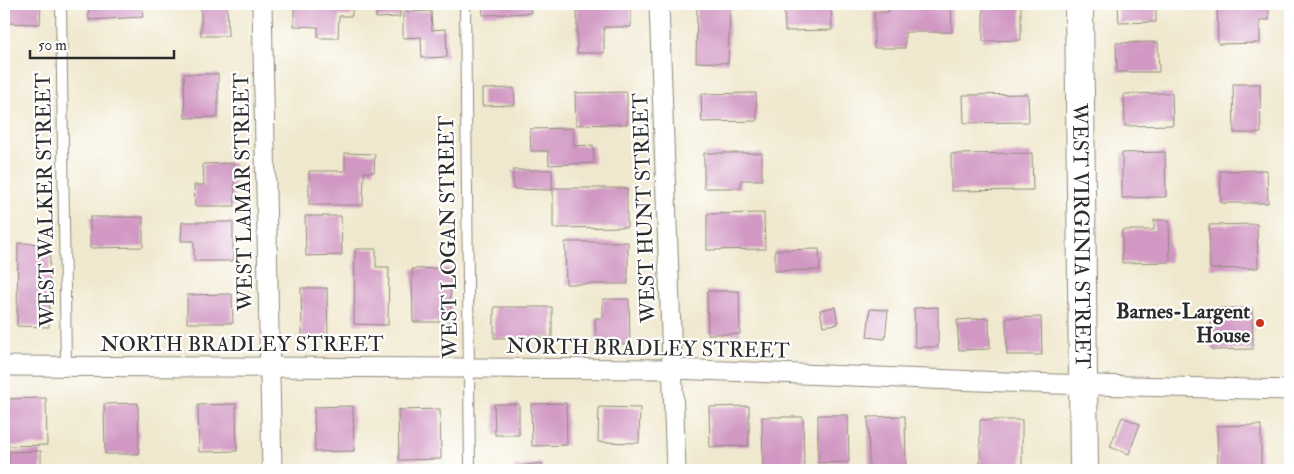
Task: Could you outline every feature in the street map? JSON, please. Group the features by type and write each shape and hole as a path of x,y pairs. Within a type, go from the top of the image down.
{"main road":[{"name":"WEST VIRGINIA STREET","path":"1079,4 1084,470"}],"street":[{"name":"WEST LAMAR STREET","path":"262,4 272,470"},
{"name":"WEST HUNT STREET","path":"659,4 676,470"},
{"name":"NORTH BRADLEY STREET","path":"4,366 673,369 1082,385 1290,390"}],"lane":[{"name":"WEST WALKER STREET","path":"61,4 66,366"},
{"name":"WEST LOGAN STREET","path":"465,4 470,470"}],"building":[{"path":"4,4 41,4 40,24 4,23"},
{"path":"88,4 142,4 143,17 89,20"},
{"path":"178,4 227,4 228,36 201,36 201,7 178,7"},
{"path":"294,4 352,4 352,16 339,16 338,38 318,38 318,27 294,26"},
{"path":"376,4 400,4 400,17 376,18"},
{"path":"482,4 530,4 531,13 483,15"},
{"path":"577,4 631,4 631,27 604,27 604,53 577,53"},
{"path":"697,4 752,4 752,9 730,8 728,63 696,62"},
{"path":"784,4 831,4 832,30 785,31"},
{"path":"889,4 951,4 952,32 905,32 905,48 874,48 874,12 889,12"},
{"path":"983,4 1021,4 1021,40 983,41"},
{"path":"1118,4 1156,4 1156,22 1119,23"},
{"path":"1217,4 1269,4 1269,20 1260,20 1260,43 1218,44"},
{"path":"431,11 432,30 446,29 447,57 422,58 421,37 403,38 403,12"},
{"path":"1158,42 1159,72 1117,72 1116,43"},
{"path":"184,74 218,74 218,117 185,118"},
{"path":"1233,84 1260,84 1261,133 1234,133"},
{"path":"514,88 515,105 482,106 482,89"},
{"path":"627,92 627,124 576,125 575,93"},
{"path":"756,93 757,121 702,122 701,94"},
{"path":"1172,93 1173,125 1125,126 1124,94"},
{"path":"1028,94 1029,122 964,123 963,95"},
{"path":"573,128 574,146 593,145 594,163 549,165 548,151 531,151 530,129"},
{"path":"1165,152 1166,197 1122,198 1122,153"},
{"path":"345,153 375,154 374,172 364,172 363,205 309,205 309,171 345,171"},
{"path":"704,153 762,153 762,180 741,180 741,188 704,188"},
{"path":"1032,153 1033,190 951,191 951,154"},
{"path":"234,163 235,206 195,206 194,185 204,185 203,164"},
{"path":"513,170 552,170 552,190 513,189"},
{"path":"1267,170 1268,203 1221,203 1220,171"},
{"path":"553,188 627,188 627,227 553,228"},
{"path":"764,213 765,249 707,250 707,214"},
{"path":"305,216 341,216 342,255 306,256"},
{"path":"90,217 143,217 143,247 90,248"},
{"path":"1154,220 1169,220 1170,262 1122,263 1122,230 1154,230"},
{"path":"182,222 233,222 233,261 194,261 194,241 181,241"},
{"path":"1257,224 1258,268 1210,269 1209,225"},
{"path":"565,242 628,242 628,284 566,284"},
{"path":"18,243 50,244 49,327 17,326"},
{"path":"355,249 376,249 376,267 389,267 388,325 354,324"},
{"path":"819,249 820,270 775,271 775,250"},
{"path":"450,268 451,322 413,322 412,269"},
{"path":"301,288 327,288 328,336 302,336"},
{"path":"707,291 739,291 740,334 708,334"},
{"path":"232,294 233,323 187,323 187,295"},
{"path":"603,299 629,299 630,344 596,344 595,318 603,318"},
{"path":"494,307 552,307 552,337 494,338"},
{"path":"835,307 838,324 823,326 820,310"},
{"path":"938,307 938,347 915,347 914,308"},
{"path":"1211,308 1252,308 1253,349 1212,350"},
{"path":"870,309 888,310 885,339 867,337"},
{"path":"1041,317 1042,355 1007,355 1006,318"},
{"path":"989,318 990,349 959,350 957,320"},
{"path":"46,398 47,445 4,446 4,399"},
{"path":"138,403 139,454 105,454 104,404"},
{"path":"566,403 567,445 532,446 531,404"},
{"path":"236,404 237,451 199,452 198,405"},
{"path":"494,404 519,404 519,435 495,435"},
{"path":"353,406 354,451 315,452 314,407"},
{"path":"749,406 749,446 710,447 709,407"},
{"path":"599,407 640,408 639,443 598,442"},
{"path":"440,409 441,459 399,460 398,410"},
{"path":"818,415 848,415 849,462 818,463"},
{"path":"905,416 906,470 869,470 868,417"},
{"path":"762,417 803,417 804,468 763,469"},
{"path":"1122,417 1140,424 1129,454 1110,447"},
{"path":"980,420 1022,420 1022,470 980,470"},
{"path":"1261,425 1261,470 1218,470 1217,426"},
{"path":"41,451 41,470 9,470 9,452"},
{"path":"542,463 543,470 514,470 513,467"}],"place":[{"name":"Barnes-Largent House","path":"1260,323"}]}
